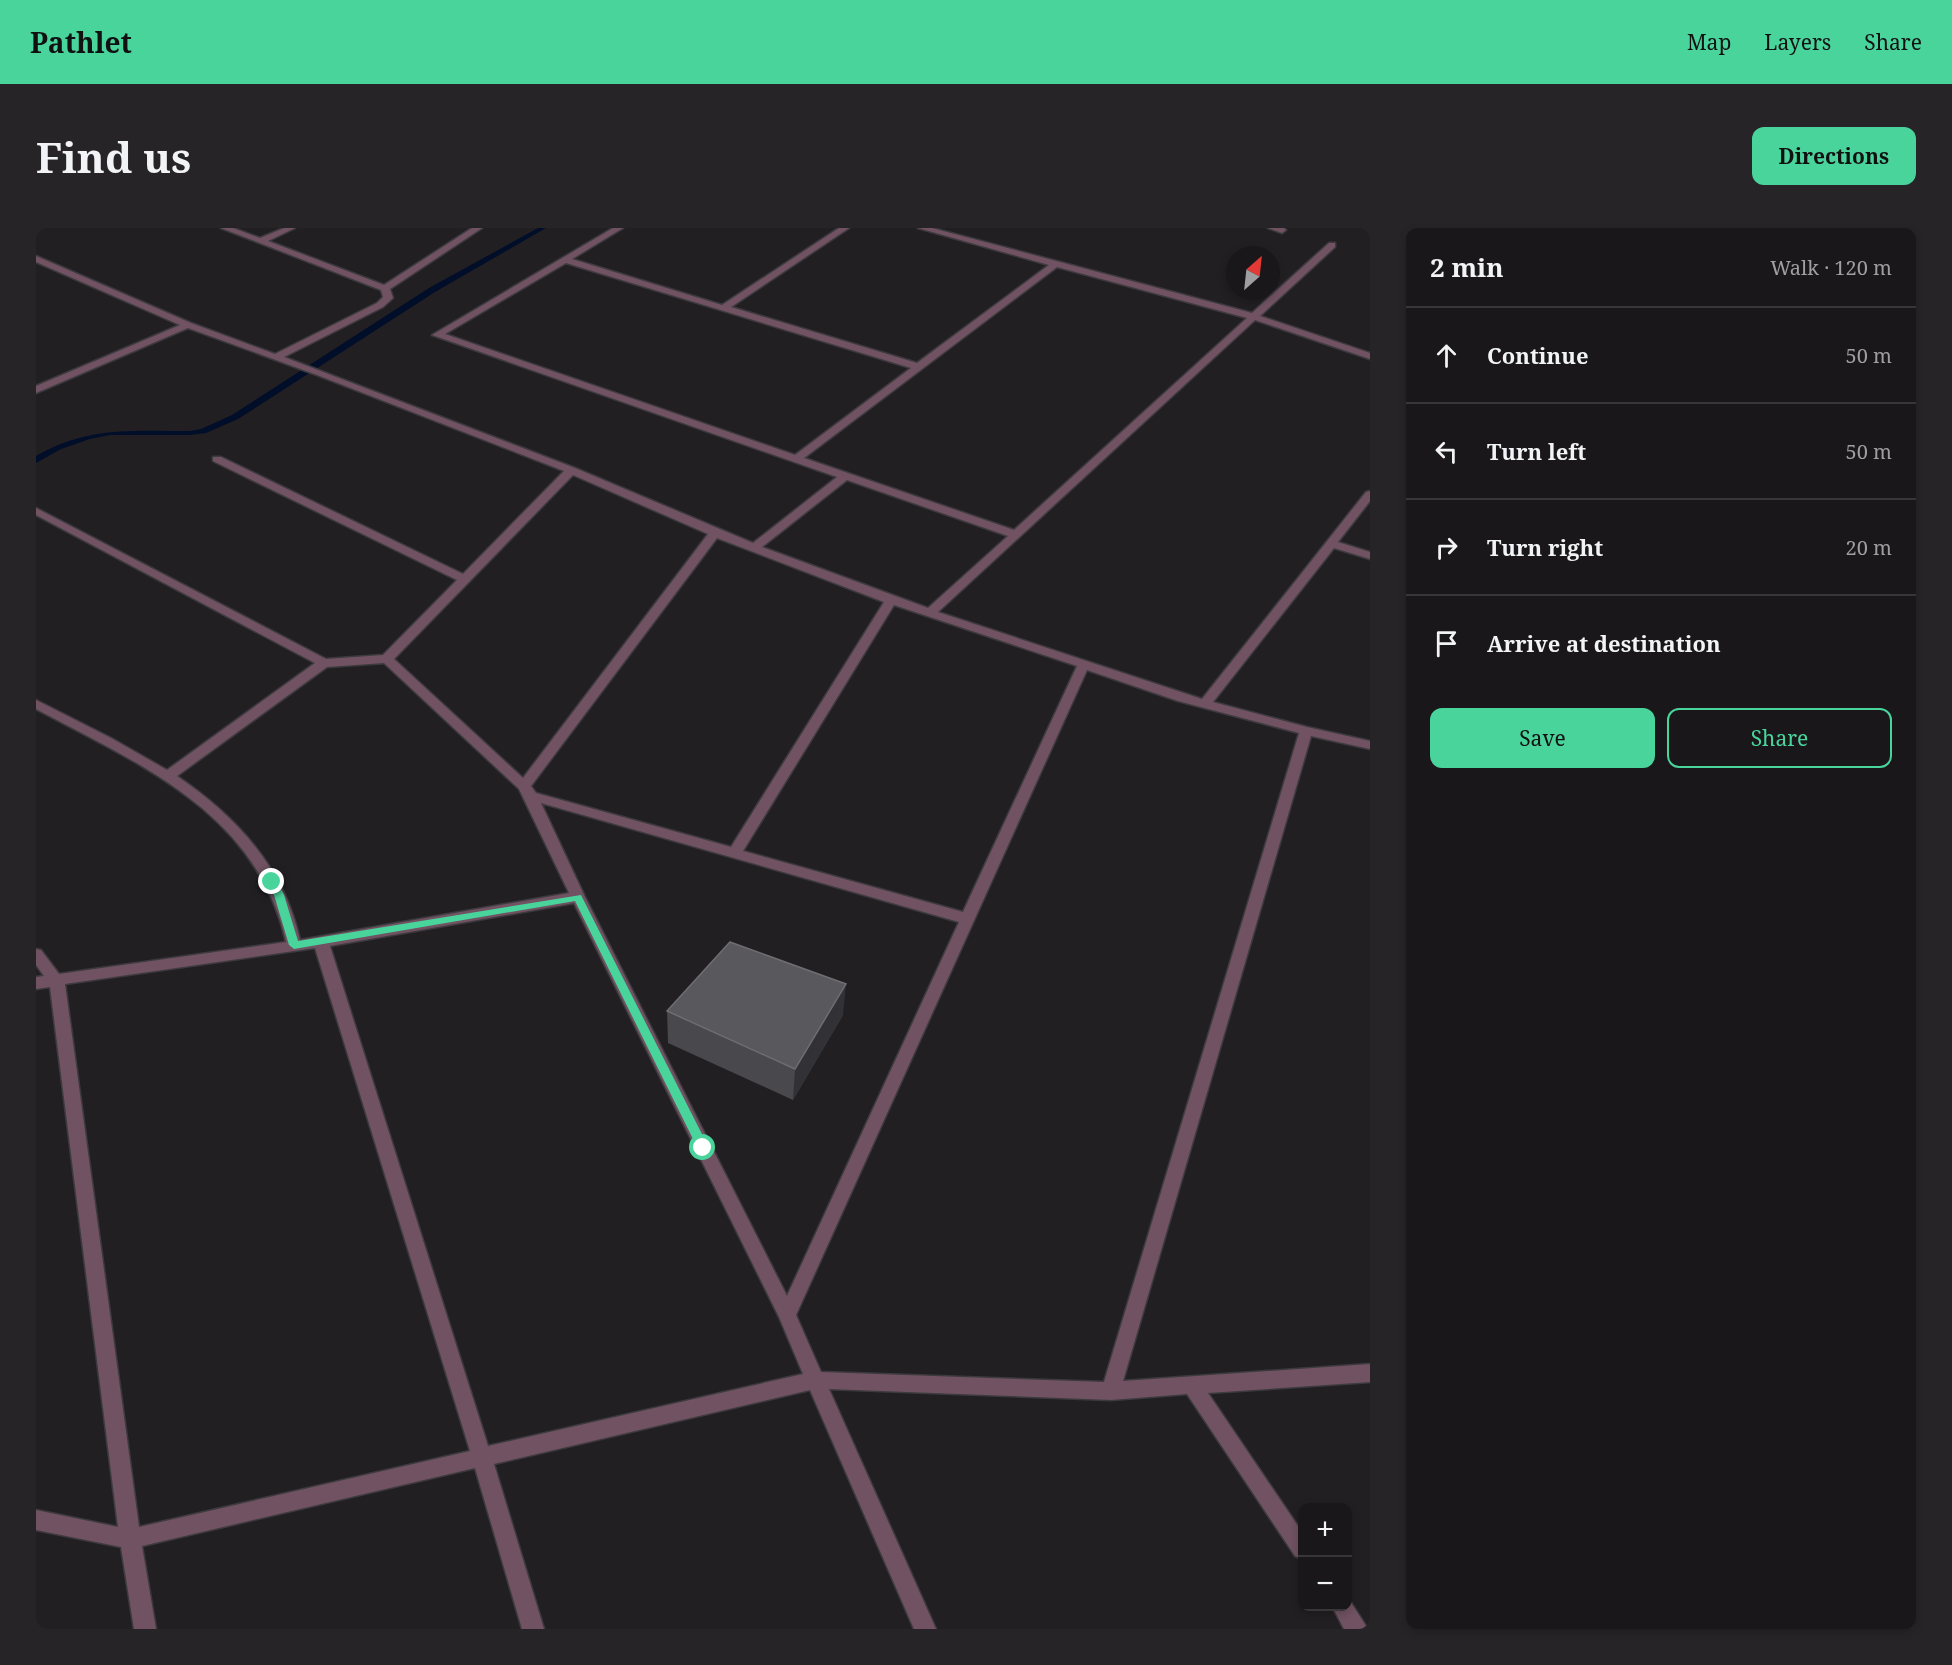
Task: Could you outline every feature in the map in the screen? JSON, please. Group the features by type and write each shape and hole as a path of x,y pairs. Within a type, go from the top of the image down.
{"street":[{"path":"225,228 385,288"},
{"path":"261,241 291,228"},
{"path":"385,288 478,228"},
{"path":"619,228 437,335 1017,534"},
{"path":"723,308 845,228"},
{"path":"922,228 1255,316 1370,356"},
{"path":"1272,228 1282,230"},
{"path":"930,613 1332,245"},
{"path":"36,260 188,325 320,373 571,470 715,533 891,600 1083,666 1306,731 1370,745"},
{"path":"565,260 919,367"},
{"path":"796,459 1055,264"},
{"path":"274,358 380,305 388,298 385,288"},
{"path":"36,390 188,325"},
{"path":"217,459 465,579"},
{"path":"36,511 324,663 387,659 571,470"},
{"path":"754,548 845,476"},
{"path":"1206,703 1370,494"},
{"path":"528,791 715,533"},
{"path":"1330,543 1370,556"},
{"path":"734,854 891,600"},
{"path":"387,659 528,791 578,897 787,1315 925,1629"},
{"path":"168,776 324,663"},
{"path":"787,1315 1083,666"},
{"path":"36,704 168,776 211,805 248,844 266,869 279,895 294,945"},
{"path":"1111,1391 1306,731"},
{"path":"528,791 734,854 968,919"},
{"path":"36,983 57,982 321,942 578,897"},
{"path":"321,942 533,1629"},
{"path":"36,954 57,982 130,1539 146,1629"},
{"path":"36,1520 130,1539 814,1380 1111,1391 1370,1373"},
{"path":"1192,1386 1298,1543"},
{"path":"1345,1611 1357,1629"}],"building":[{"path":"730,942 846,984 795,1069 667,1011"}],"waterway":[{"path":"36,460 58,447 88,437 110,433 190,433 203,431 235,417 432,290 543,228"}],"route":[{"path":"272,882 287,917 294,945 578,897 703,1148"}]}
